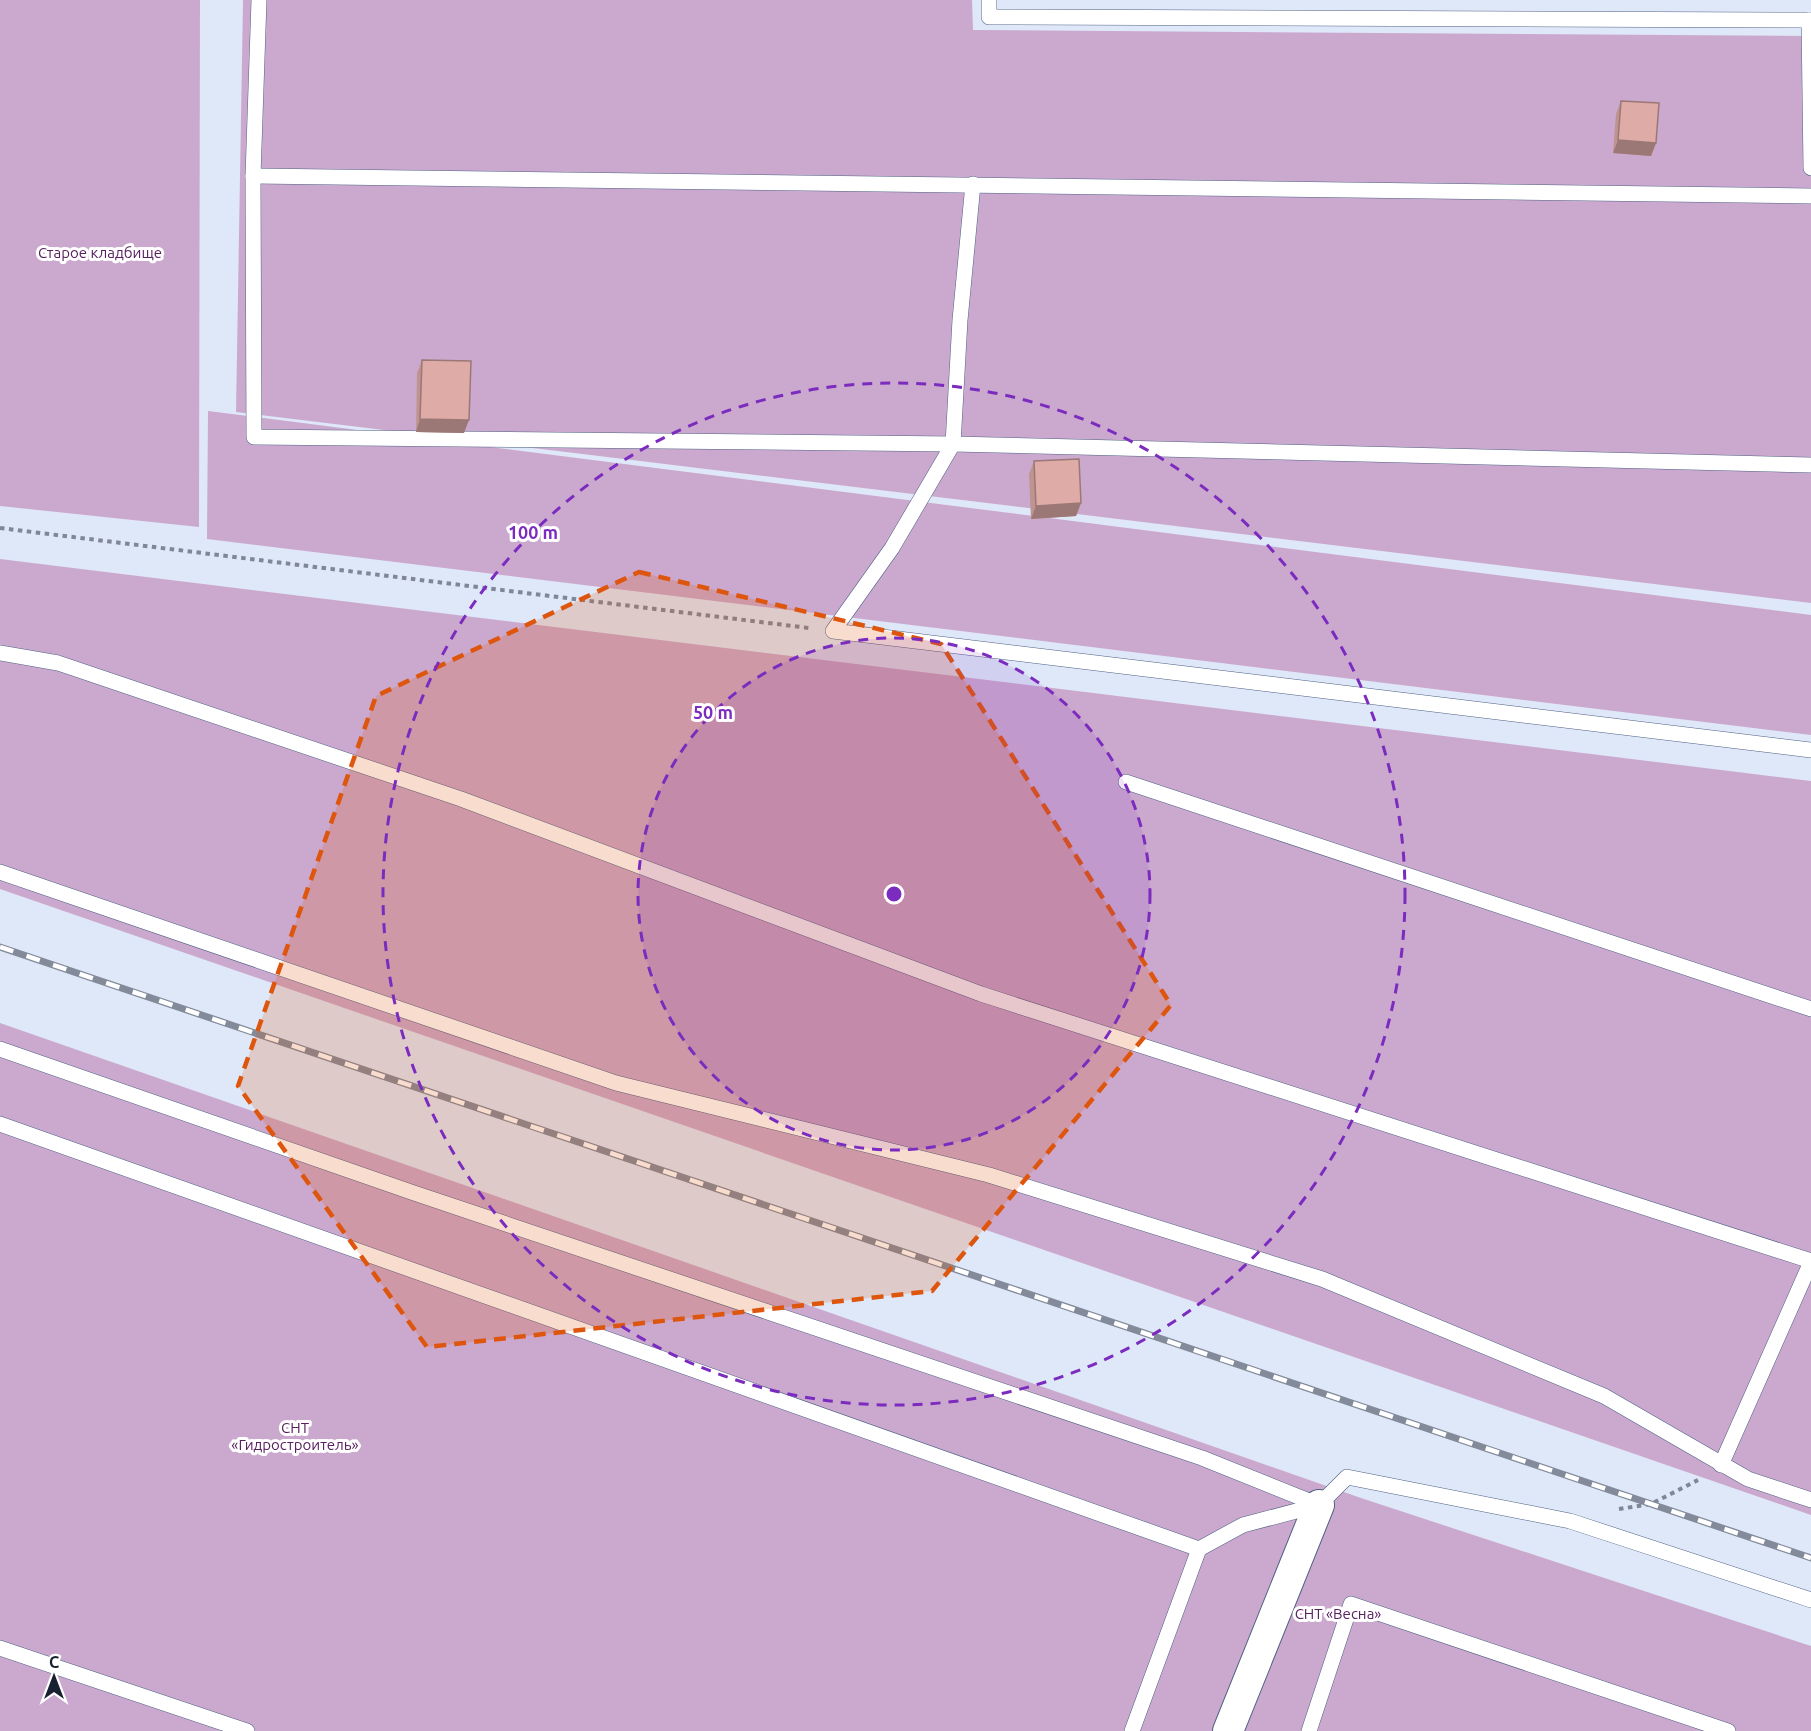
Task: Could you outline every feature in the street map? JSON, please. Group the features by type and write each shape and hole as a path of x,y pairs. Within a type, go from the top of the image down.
{"street":[{"path":"1228,1731 1319,1505"}],"lane":[{"path":"259,0 254,176 254,437 953,444 1811,465"},
{"path":"989,0 989,17 1810,20 1811,168"},
{"path":"254,176 1811,196"},
{"path":"973,184 960,320 953,444 892,548 833,631 1811,750"},
{"path":"0,653 58,663 461,799 981,994 1811,1262 1721,1465"},
{"path":"1126,782 1811,1009"},
{"path":"0,872 616,1083 989,1175 1322,1279 1604,1396 1748,1479 1811,1500"},
{"path":"0,1049 414,1193 1202,1458 1319,1505"},
{"path":"0,1124 1199,1549"},
{"path":"1132,1731 1199,1549 1243,1525 1319,1505 1347,1477 1570,1521 1811,1599"},
{"path":"1309,1731 1351,1604 1728,1731"},
{"path":"0,1648 247,1731"}],"path":[{"path":"0,528 833,631"},
{"path":"1617,1510 1651,1504 1721,1465"}],"highlighted area":[{"path":"639,572 941,644 1171,1005 932,1291 427,1347 238,1086 376,696"}],"green space":[{"name":"Старое кладбище","path":"0,0 200,0 199,527 0,506"},
{"path":"243,0 972,0 973,30 1811,36 1811,603 236,412"},
{"path":"208,411 1811,615 1811,735 207,539"},
{"path":"0,559 1811,781 1811,1515 0,889"},
{"name":"СНТ «Гидростроитель»","path":"0,1023 1361,1498 1811,1646 1811,1731 0,1731"}],"building":[{"path":"1621,101 1659,103 1656,143 1618,140"},
{"path":"422,360 471,361 469,420 420,419"},
{"path":"1079,459 1081,503 1036,506 1034,461"}],"railway":[{"path":"0,947 1811,1558"}],"park label":[{"name":"СНТ «Весна»","path":"1338,1614"}]}
